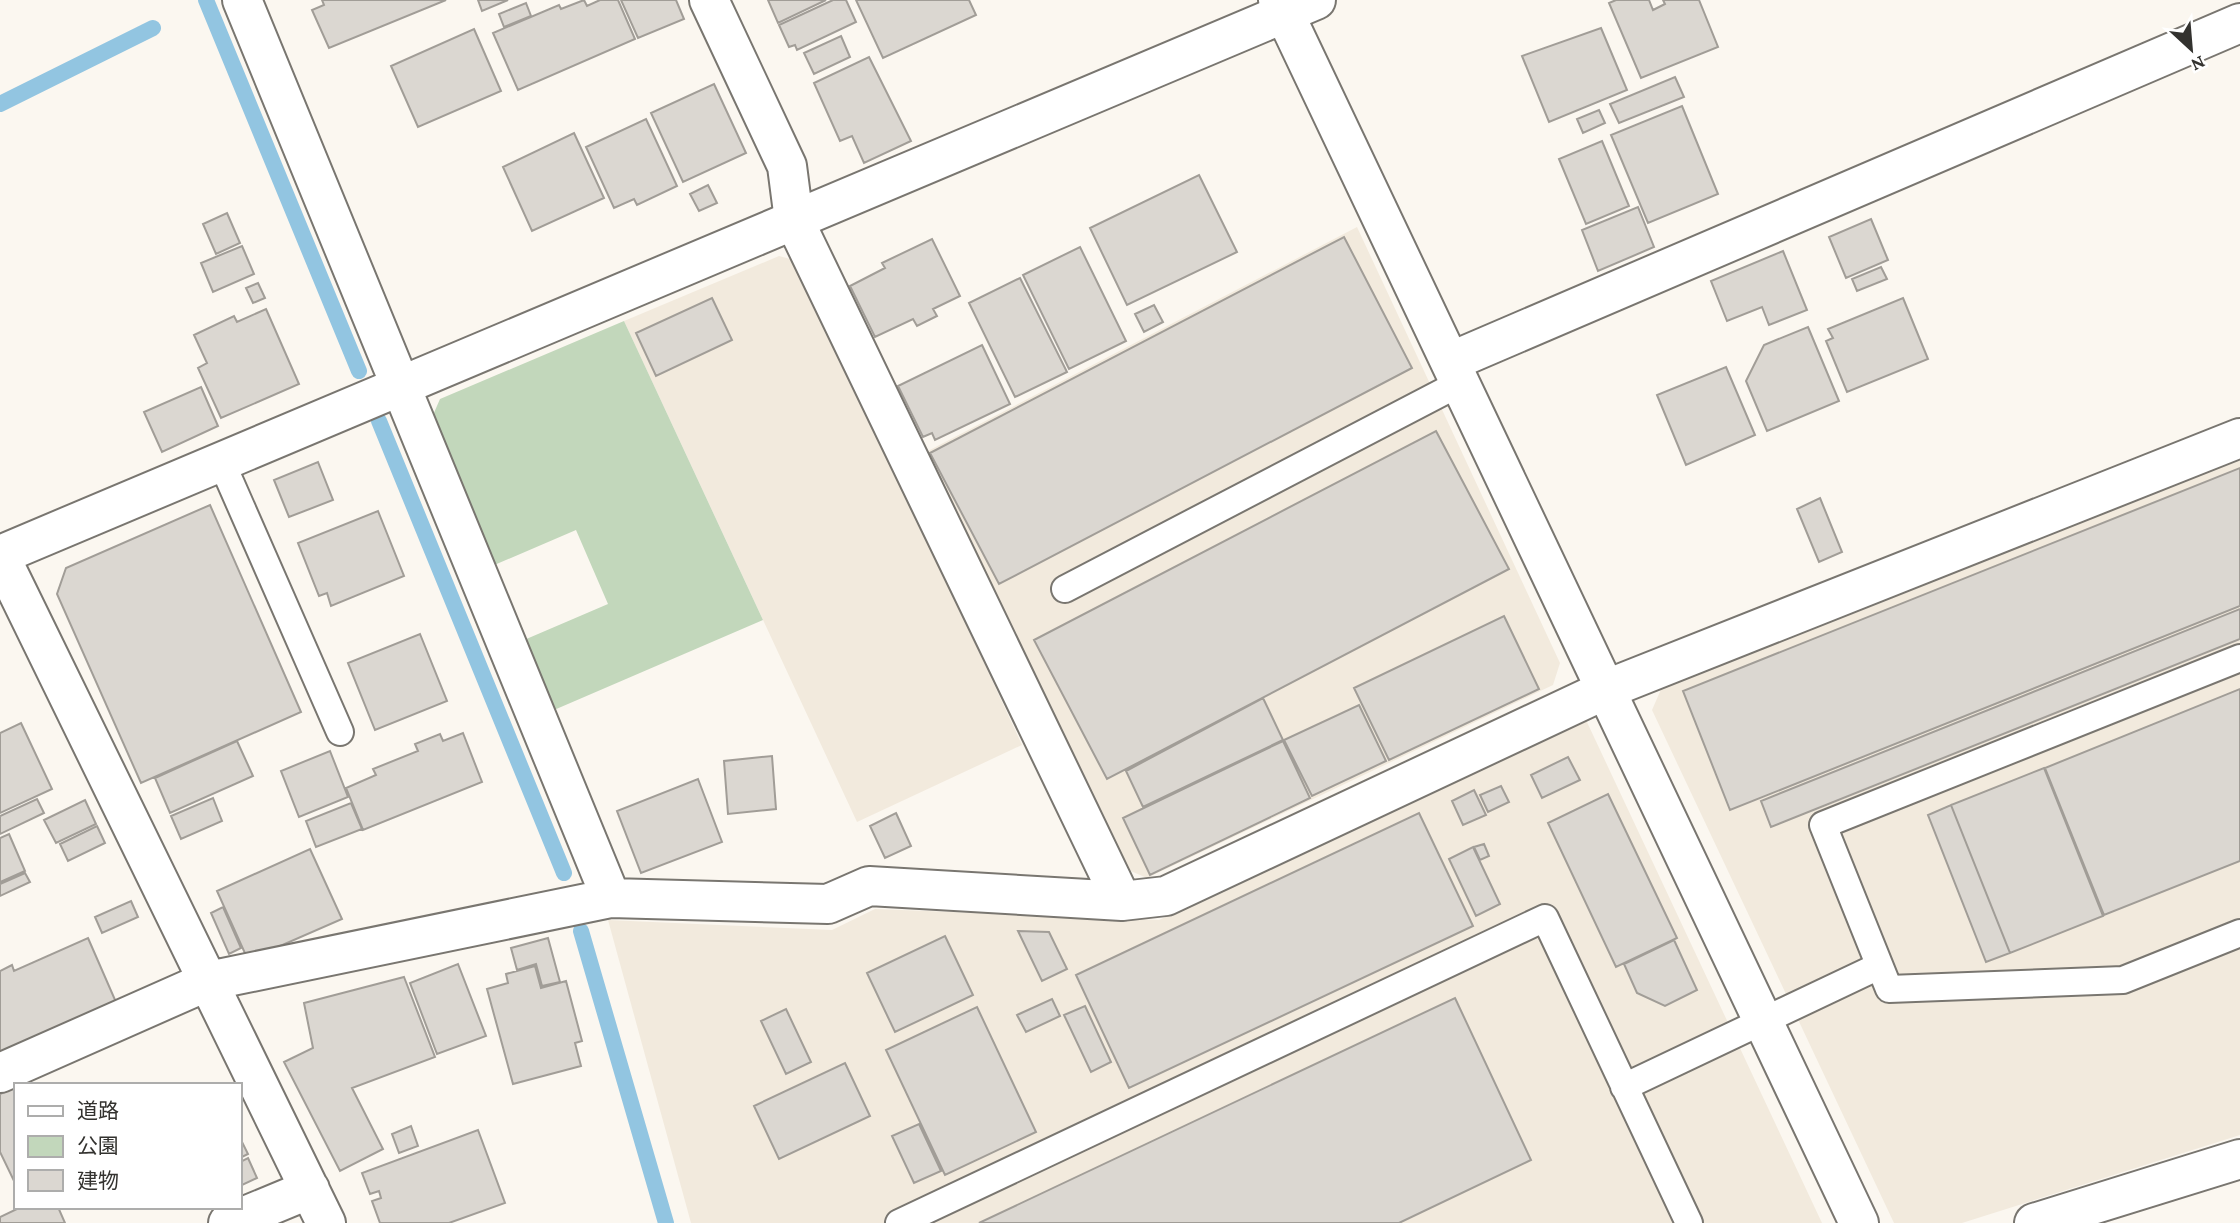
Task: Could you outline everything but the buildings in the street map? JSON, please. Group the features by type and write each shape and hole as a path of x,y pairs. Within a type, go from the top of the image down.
{"street":[{"path":"242,0 611,898"},
{"path":"709,0 787,166 794,220 1122,901"},
{"path":"326,1223 0,555 794,220 1293,5 1457,372 1858,1223"},
{"path":"1457,372 2240,23"},
{"path":"0,1073 208,982 611,898 828,904 869,886 1122,901 1166,896 1606,689 2240,438"},
{"path":"2034,1223 2240,1159"},
{"path":"229,1223 310,1189"}],"lane":[{"path":"1065,589 1457,372"},
{"path":"222,461 340,732"},
{"path":"2240,658 1823,825 1889,989 2123,980 2240,933"},
{"path":"899,1223 1545,918 1689,1223"},
{"path":"1624,1087 1879,966"}],"shaded area":[{"path":"1357,227 1560,663 1553,685 1147,878 1126,869 926,452"},
{"path":"779,256 798,261 1022,745 857,822 624,321"},
{"path":"2240,446 2240,1135 1962,1223 1894,1223 1652,710 1666,678"},
{"path":"1586,720 1822,1223 691,1223 608,920 832,930 875,909 1159,920"}],"green space":[{"path":"624,321 763,620 554,710 524,640 608,604 576,530 492,566 430,422 440,399"}],"waterway":[{"path":"206,0 359,371"},
{"path":"0,104 153,28"},
{"path":"379,421 564,873"},
{"path":"581,931 666,1223"}]}
